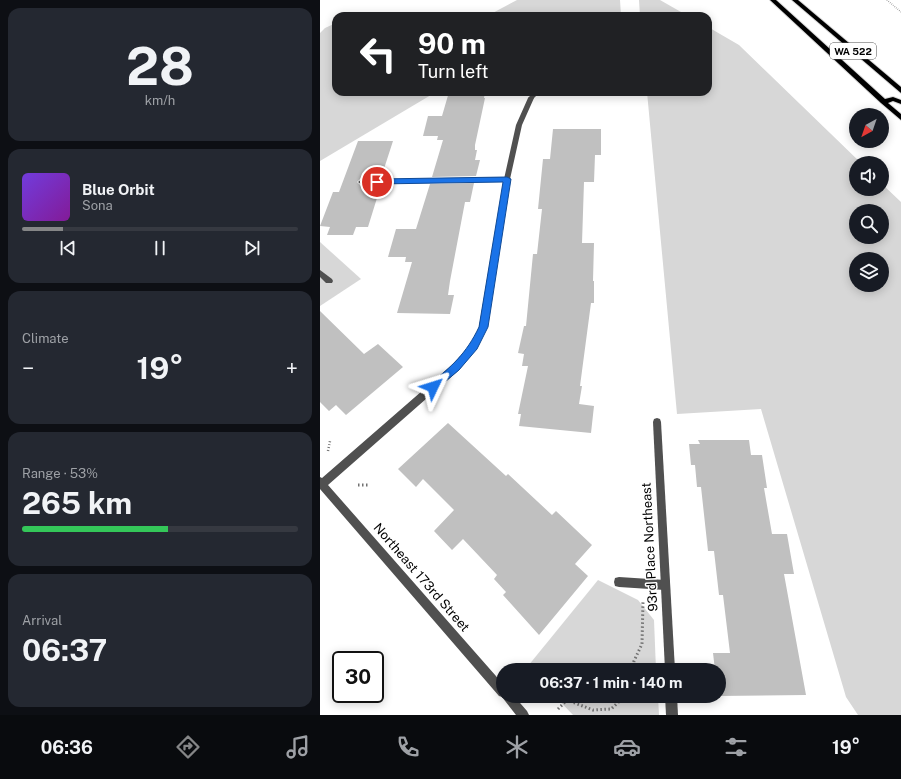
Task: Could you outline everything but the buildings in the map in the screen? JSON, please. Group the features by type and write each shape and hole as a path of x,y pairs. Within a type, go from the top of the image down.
{"main road":[{"name":"WA 522","path":"773,0 901,118"},
{"name":"WA 522","path":"795,0 901,91"},
{"path":"883,102 893,99 901,102"}],"street":[{"path":"321,483 456,368 474,346 484,327 507,179 519,125 533,96"},
{"path":"361,182 507,179"},
{"path":"320,273 329,281"},
{"name":"93rd Place Northeast","path":"656,422 670,663"},
{"name":"Northeast 173rd Street","path":"321,483 496,684"},
{"path":"619,582 665,585"},
{"path":"513,703 523,715"},
{"path":"671,703 672,715"}],"path":[{"path":"887,0 901,12"},
{"path":"328,451 330,441"},
{"path":"358,485 369,485"},
{"path":"634,663 642,644 644,584"},
{"path":"558,709 564,703"},
{"path":"575,703 593,710 611,709 617,703"}],"shaded area":[{"path":"517,0 620,0 621,12 494,12"},
{"path":"639,0 660,0 681,12 640,12"},
{"path":"332,25 332,96 429,96 320,161 320,33 325,28"},
{"path":"712,29 739,45 854,156 849,156 849,196 889,196 889,191 901,202 901,715 858,715 846,697 761,409 677,414 647,96 712,96"},
{"path":"320,242 361,279 320,306"},
{"path":"598,580 638,600 654,620 656,663 530,663"},
{"path":"562,703 658,703 659,715 573,715"}],"route":[{"path":"377,182 507,179 484,327 474,346 456,368 433,387"}]}
